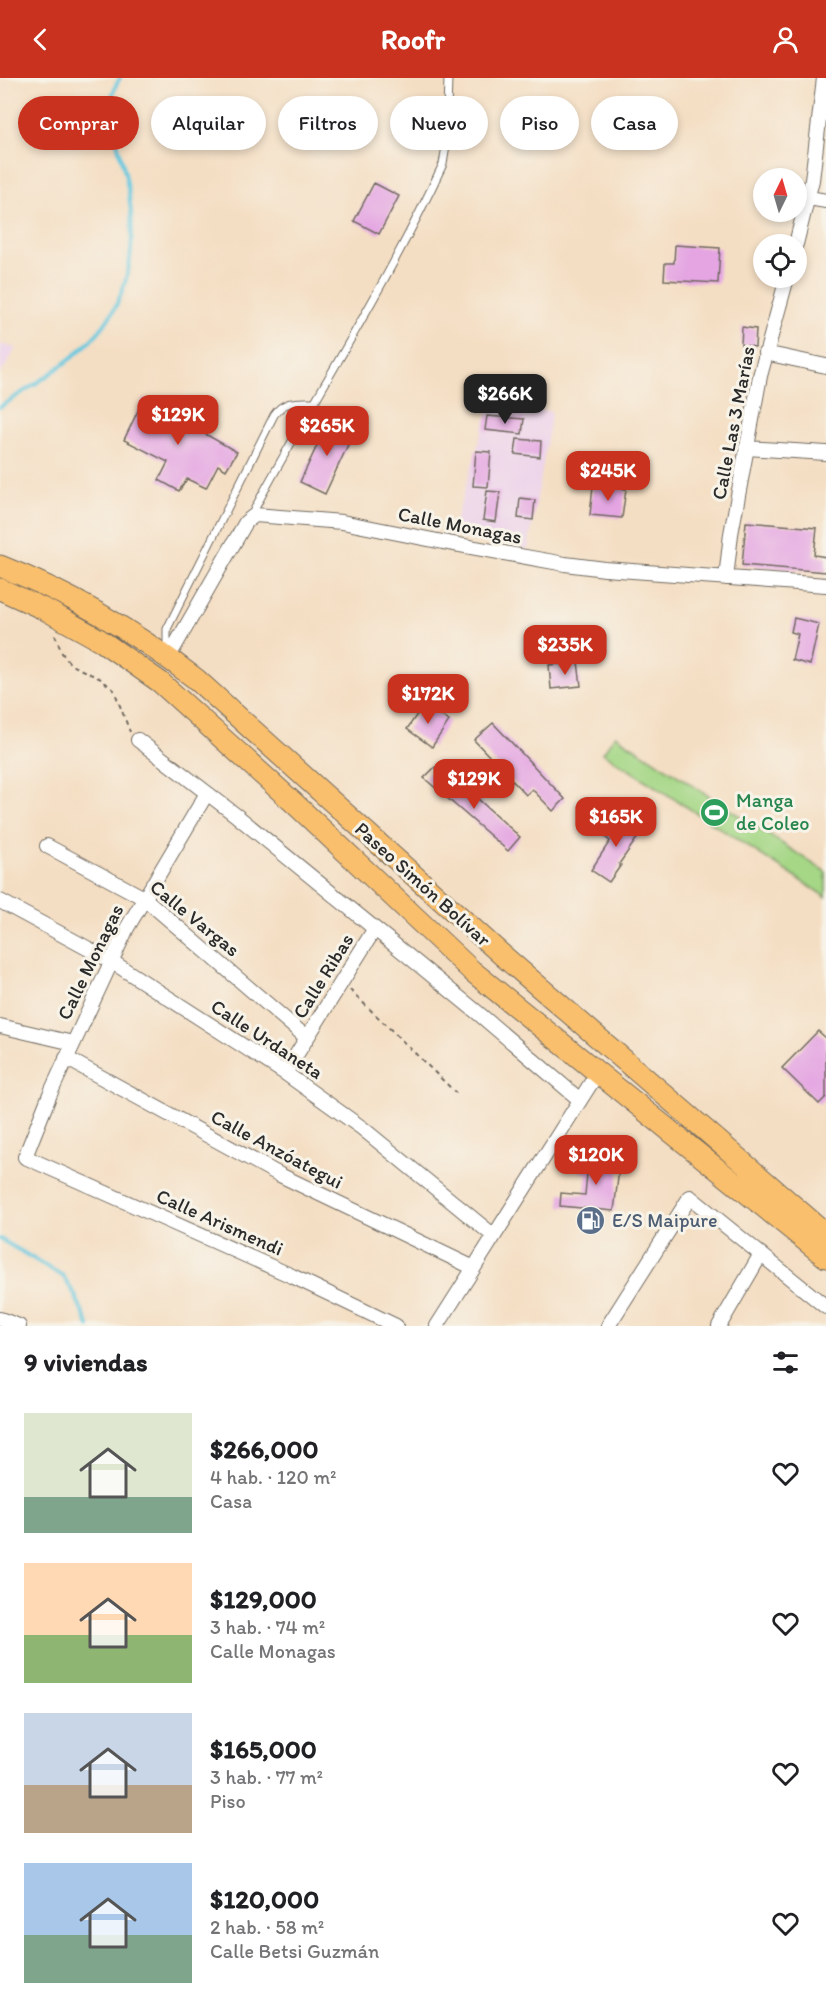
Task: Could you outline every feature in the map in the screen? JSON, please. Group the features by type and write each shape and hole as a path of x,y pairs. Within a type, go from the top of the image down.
{"main road":[{"name":"Paseo Simón Bolívar","path":"0,566 87,605 171,653 518,969 826,1234"},
{"name":"Paseo Simón Bolívar","path":"0,589 46,610 100,640 160,682 294,803 435,938 498,992 826,1257"}],"street":[{"path":"799,234 814,164 824,78"},
{"path":"808,198 826,201"},
{"name":"Calle Las 3 Marías","path":"726,578 746,448 765,353 784,288"},
{"path":"765,353 826,366"},
{"path":"746,448 826,453"},
{"path":"171,653 246,522 252,516"},
{"name":"Calle Monagas","path":"252,516 342,522 566,564 605,569 826,585"},
{"path":"138,740 207,793 478,1013 580,1100"},
{"name":"Calle Monagas","path":"26,1157 50,1094 111,962 144,898 207,793"},
{"name":"Calle Vargas","path":"47,846 144,898 307,1038"},
{"name":"Calle Urdaneta","path":"0,901 111,962 285,1073 362,1128 494,1236"},
{"name":"Calle Ribas","path":"285,1073 374,930"},
{"path":"0,1026 73,1042"},
{"name":"Calle Anzóategui","path":"66,1058 280,1175 474,1268"},
{"path":"437,1326 598,1072"},
{"name":"Calle Arismendi","path":"26,1157 282,1271 396,1326"},
{"path":"608,1326 690,1197 826,1307"},
{"path":"719,1326 761,1254"},
{"path":"0,1319 19,1326"}],"lane":[{"path":"252,516 313,402 382,285 443,164 446,146 448,78"},
{"path":"171,653 166,629 274,415 279,408 288,403 313,402"}],"path":[{"path":"46,610 66,659 79,670 101,679 114,690 128,730 138,740"},
{"path":"342,981 456,1093"}],"shaded area":[{"path":"0,344 16,348 0,375"},
{"path":"491,401 552,412 528,549 451,536"}],"green space":[{"name":"Manga de Coleo","path":"615,735 826,872 826,897 603,753"}],"building":[{"path":"374,183 399,196 379,234 354,221"},
{"path":"675,245 720,248 718,283 664,280 665,263 674,263"},
{"path":"742,327 756,329 755,347 741,345"},
{"path":"144,398 193,422 191,426 237,452 226,470 218,465 206,488 187,479 179,491 159,480 168,462 124,440"},
{"path":"487,416 524,419 522,434 485,430"},
{"path":"329,420 354,432 325,494 300,482"},
{"path":"517,439 541,441 540,457 515,454"},
{"path":"476,451 491,452 488,487 473,486"},
{"path":"593,486 626,489 622,518 590,515"},
{"path":"487,491 500,492 496,522 483,520"},
{"path":"520,498 535,500 533,520 518,518"},
{"path":"746,522 817,528 814,555 826,557 826,572 742,565"},
{"path":"794,618 819,624 810,665 792,660 798,634 791,632"},
{"path":"578,662 581,686 551,689 549,665"},
{"path":"424,704 449,721 432,747 407,729"},
{"path":"493,723 565,799 553,811 532,789 526,795 474,740"},
{"path":"435,767 463,794 468,790 520,837 508,851 424,778"},
{"path":"619,816 642,831 609,882 591,870 610,841 605,837"},
{"path":"818,1031 826,1038 826,1097 819,1104 782,1068"},
{"path":"581,1158 620,1161 614,1211 560,1206 561,1193 585,1195 587,1173 580,1172"}],"waterway":[{"path":"0,407 46,377 79,351 106,322 118,301 131,253 132,228 126,177 111,115 112,96 120,78"},
{"path":"0,1239 63,1276 75,1295 89,1326"}],"place":[{"name":"Manga de Coleo","path":"715,812"},
{"name":"E/S Maipure","path":"591,1220"}]}
